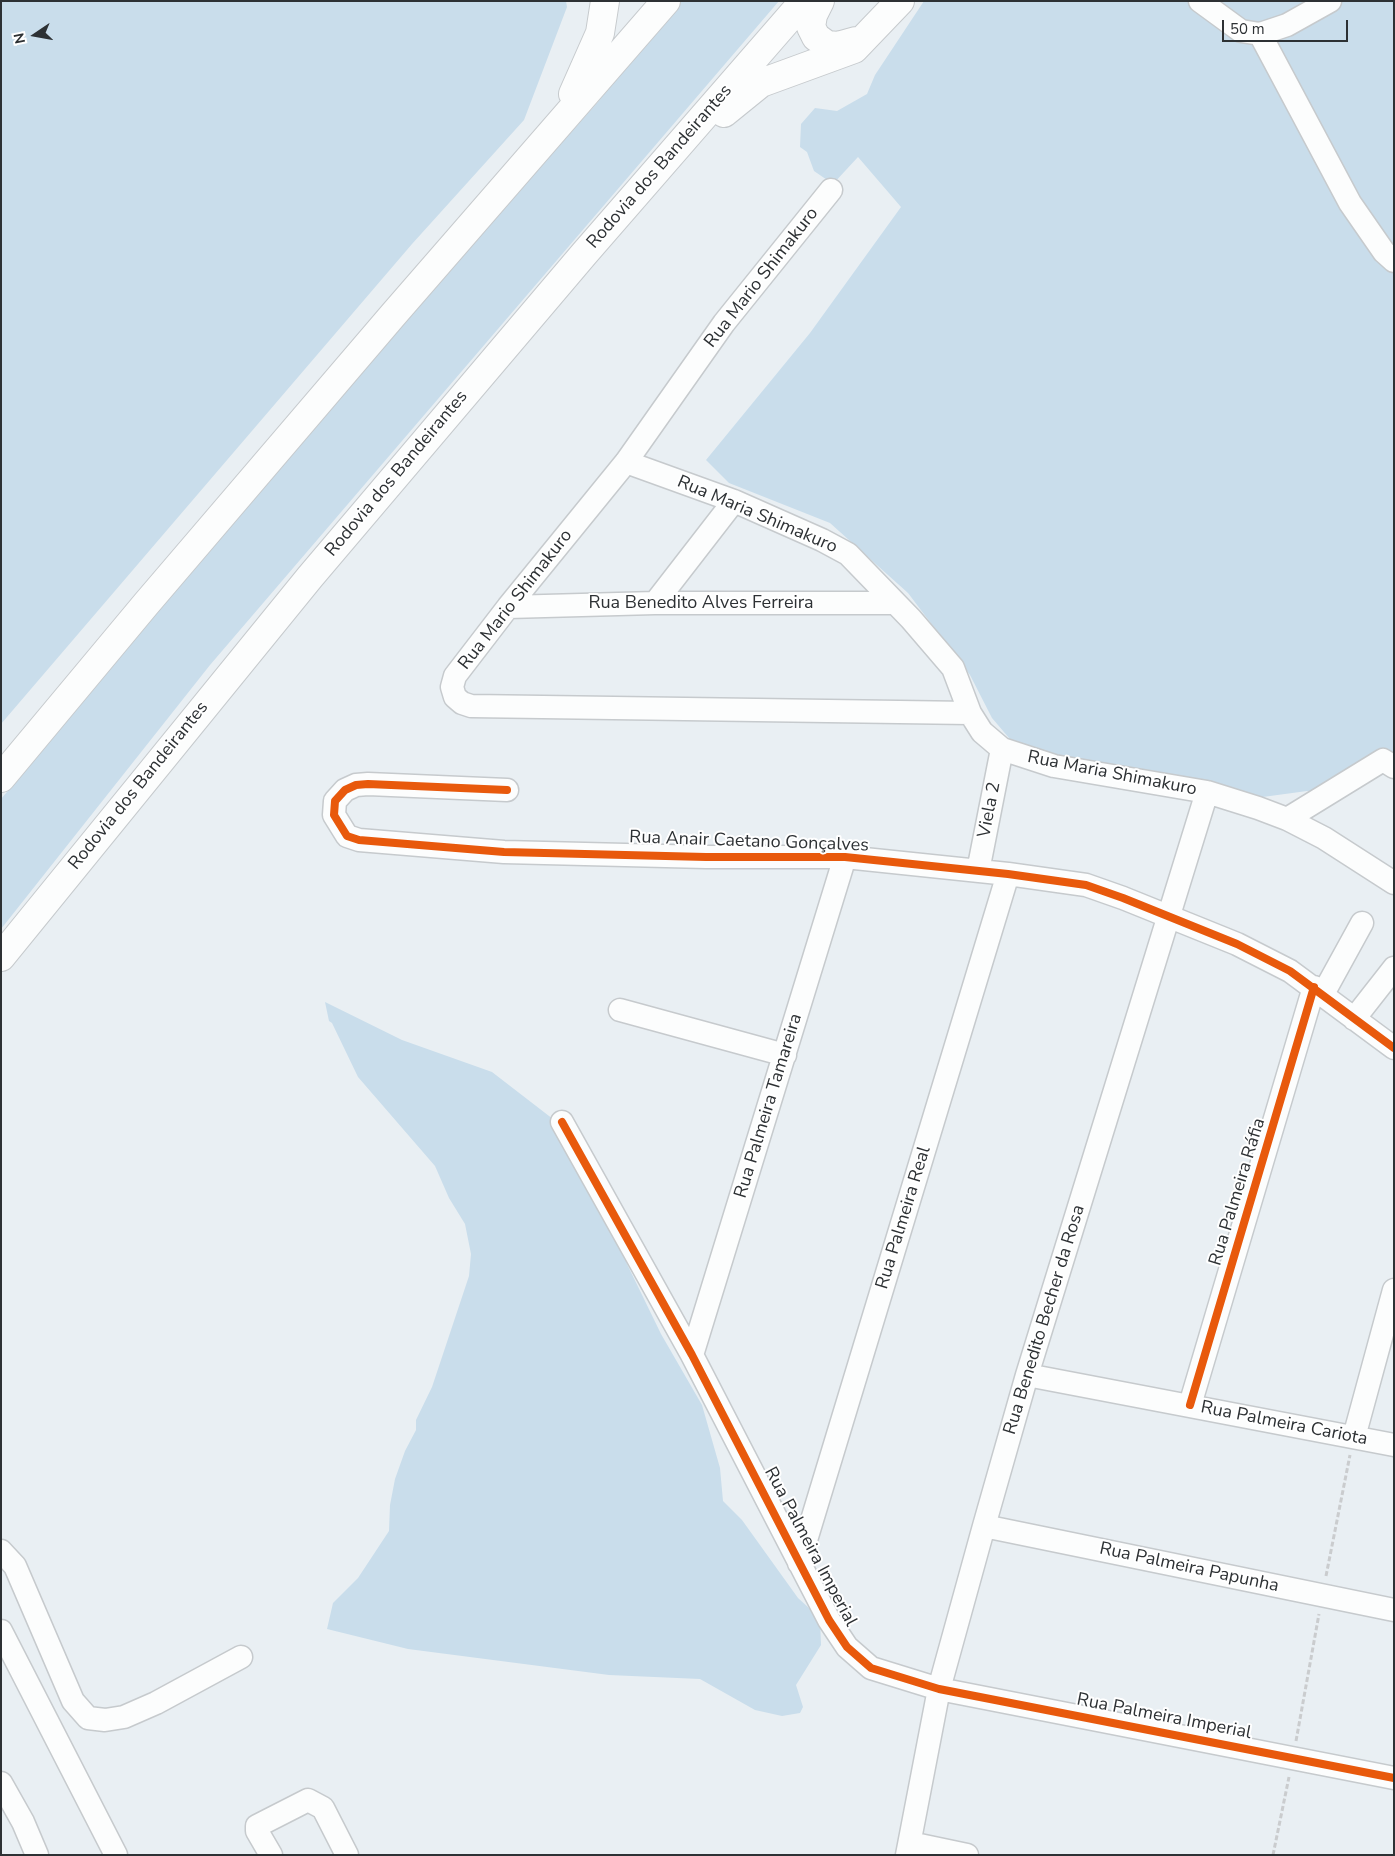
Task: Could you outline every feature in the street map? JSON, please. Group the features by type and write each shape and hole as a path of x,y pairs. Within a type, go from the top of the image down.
{"highway":[{"path":"552,131 595,46 600,33 605,1"},
{"path":"1,778 190,552 666,1"},
{"name":"Rodovia dos Bandeirantes","path":"1,957 310,577 630,200 804,1"},
{"path":"820,1 813,15 811,27 816,37 827,45 838,46 871,34"},
{"path":"630,200 741,98 761,83 854,49 871,34 900,1"}],"street":[{"path":"1200,1 1241,30 1260,34 1287,26 1330,1"},
{"path":"1260,34 1350,203 1384,252 1394,261"},
{"name":"Rua Mario Shimakuro","path":"831,190 724,323 626,462 508,607 455,676 452,687 455,697 462,703 471,706 970,713"},
{"name":"Rua Maria Shimakuro","path":"626,462 734,501 822,540 848,554 929,638 953,668 970,713 982,732 1002,749 1054,766 1207,792 1287,818 1324,838 1394,883"},
{"path":"655,604 734,501"},
{"name":"Rua Benedito Alves Ferreira","path":"508,607 894,603"},
{"name":"Viela 2","path":"978,871 1002,749"},
{"path":"1287,818 1390,758"},
{"name":"Rua Anair Caetano Gonçalves","path":"508,790 356,785 345,790 335,801 334,816 347,836 359,840 504,852 706,857 845,857 1008,874 1086,885 1237,944 1290,971 1394,1048"},
{"name":"Rua Benedito Becher da Rosa","path":"908,1849 939,1689 984,1526 1027,1375 1207,792"},
{"name":"Rua Palmeira Tamareira","path":"692,1355 845,857"},
{"name":"Rua Palmeira Real","path":"799,1563 1008,874"},
{"name":"Rua Palmeira Ráfia","path":"1190,1405 1318,991 1362,923"},
{"path":"1354,1019 1394,968"},
{"path":"620,1010 785,1055"},
{"name":"Rua Palmeira Imperial","path":"562,1122 692,1355 829,1620 847,1647 871,1668 939,1689 1394,1778"},
{"path":"1354,1437 1394,1290"},
{"name":"Rua Palmeira Cariota","path":"1027,1375 1394,1445"},
{"name":"Rua Palmeira Papunha","path":"984,1526 1394,1610"},
{"path":"1,1551 15,1566 73,1701 88,1718 106,1720 124,1716 156,1703 241,1657"},
{"path":"1,1631 116,1855"},
{"path":"1,1783 23,1822 37,1855"},
{"path":"271,1855 257,1831 257,1826 308,1800 323,1808 347,1855"},
{"path":"908,1849 967,1855"}],"path":[{"path":"1273,1855 1354,1437"}],"shaded area":[{"path":"1,1 566,1 567,7 524,120 412,244 1,724"},
{"path":"675,1 779,1 210,665 1,929 1,799 398,325 598,102"},
{"path":"924,1 1394,1 1394,761 1346,794 1307,791 1248,799 1015,745 992,718 970,675 908,593 830,523 729,483 706,460 810,333 901,207 858,157 833,184 814,171 807,152 800,147 801,124 815,108 837,111 867,94 875,75"},
{"path":"325,1002 402,1040 492,1072 562,1126 599,1179 627,1264 661,1334 702,1405 720,1468 723,1501 742,1520 798,1598 820,1618 821,1645 796,1685 803,1707 800,1713 782,1716 755,1710 700,1679 609,1675 408,1649 327,1629 333,1603 358,1578 389,1531 390,1505 395,1479 405,1451 416,1430 416,1420 432,1387 469,1276 471,1254 465,1224 449,1198 435,1166 358,1077 332,1023 329,1021"}],"cycle path":[{"path":"507,790 356,785 345,790 335,801 334,815 347,836 359,840 504,852 706,857 845,857 1008,874 1086,885 1237,944 1290,971 1394,1048"},
{"path":"1190,1405 1314,987"},
{"path":"562,1122 692,1355 829,1620 847,1647 871,1668 939,1689 1394,1778"}]}
